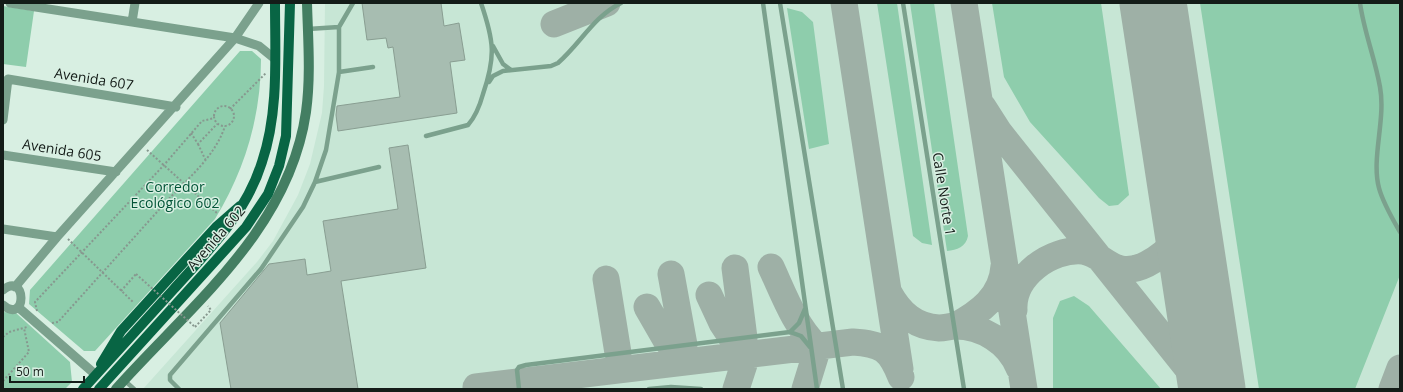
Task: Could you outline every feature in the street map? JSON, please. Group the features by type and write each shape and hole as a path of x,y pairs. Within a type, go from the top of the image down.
{"main road":[{"name":"Avenida 602","path":"83,389 231,224 247,199 262,163 269,138 274,88 275,3"},
{"name":"Avenida 602","path":"99,389 246,227 268,194 279,166 286,136 290,3"},
{"path":"119,386 202,299 256,235 276,203 292,168 303,131 308,92 307,3"},
{"name":"Avenida 602","path":"96,375 107,352 121,331 223,219 247,199"}],"street":[{"path":"10,3 235,38 259,46 275,61"},
{"path":"132,22 135,3"},
{"path":"15,287 59,235 176,107 235,38 259,3"},
{"name":"Avenida 607","path":"3,120 8,79 176,107"},
{"name":"Avenida 605","path":"3,155 116,172"},
{"path":"3,229 59,235"},
{"path":"3,290 7,287 15,287 20,290 22,296 22,302 18,307 9,309 3,305"},
{"path":"18,307 96,375"}],"lane":[{"path":"179,389 170,380 170,375 261,269 294,222 315,182 326,150 339,72 339,27 353,3"},
{"path":"481,3 492,43 499,59 511,70"},
{"path":"485,89 493,76 499,72 551,66 558,63 597,20 621,3"},
{"path":"763,3 817,389"},
{"path":"780,3 843,389"},
{"name":"Calle Norte 1","path":"903,3 964,389"},
{"path":"1360,3 1363,24 1380,86 1383,112 1377,172 1379,188 1387,209 1400,232"},
{"path":"308,29 339,27"},
{"path":"426,136 468,125 478,109 485,89 492,61 492,43"},
{"path":"339,72 373,67"},
{"path":"315,182 379,167"},
{"path":"790,332 800,321 805,306"},
{"path":"519,389 517,370 519,367 526,365 790,332 801,336 811,348"},
{"path":"119,386 134,389"},
{"path":"649,389 676,387 701,389"}],"path":[{"path":"230,109 275,61"},
{"path":"225,126 217,124 214,118 217,109 221,107 230,109"},
{"path":"48,322 54,324 58,322 183,183 206,161 225,126 229,124 234,117 230,109"},
{"path":"3,337 9,332 30,325 34,321 39,315 36,302 164,166 202,121 214,118"},
{"path":"198,144 217,124"},
{"path":"191,133 206,161"},
{"path":"141,145 223,219"},
{"path":"59,235 82,253 141,309"},
{"path":"121,291 136,274 195,327 211,310"},
{"path":"3,381 29,352 24,328"}],"shaded area":[{"path":"325,3 1400,3 1400,389 143,389 257,262 273,241 298,195 310,164 322,113 324,86"}],"green space":[{"path":"877,3 897,3 932,245 922,243 913,236"},
{"path":"910,3 934,3 968,236 963,245 958,249 951,251 947,251"},
{"path":"992,3 1101,3 1129,195 1118,205 1109,206 1099,198 1030,122 1004,77"},
{"path":"1200,3 1398,3 1400,6 1400,275 1355,389 1259,389"},
{"path":"3,6 34,11 26,67 3,64"},
{"path":"787,8 802,12 813,22 829,144 809,149"},
{"name":"Corredor Ecológico 602","path":"240,51 252,51 261,59 260,80 258,101 249,142 243,162 226,200 215,219 95,351 84,351 29,304 30,290"},
{"path":"1074,296 1089,306 1161,389 1053,389 1053,318 1060,301"},
{"path":"3,312 16,313 70,362 72,382 65,389 3,389"}],"building":[{"path":"362,3 441,3 444,26 459,23 465,60 450,62 457,113 338,131 336,115 337,106 400,97 393,47 388,48 386,38 367,40"},
{"path":"408,145 426,268 341,281 358,389 231,389 220,323 269,264 305,259 307,275 331,271 323,221 398,209 389,148"}],"taxiway":[{"path":"554,24 607,3"},
{"path":"844,3 900,369"},
{"path":"964,3 1024,389"},
{"path":"983,107 999,132 1204,389"},
{"path":"1014,310 1015,298 1019,286 1036,267 1047,259 1058,254 1071,251 1088,252 1111,265 1125,270 1138,268 1156,259 1170,247 1179,233 1184,215 1184,205"},
{"path":"955,326 972,316 988,303 999,287 1004,266"},
{"path":"771,267 796,320 802,330 817,347"},
{"path":"735,268 744,338"},
{"path":"671,274 684,345"},
{"path":"606,279 618,353"},
{"path":"889,293 903,313 909,318 923,325 939,328 953,326 965,327 984,332 993,337 1009,350 1019,368"},
{"path":"709,295 722,323 743,355"},
{"path":"647,307 666,340 685,362"},
{"path":"476,387 853,342 871,344 884,350 893,360 901,377"},
{"path":"805,389 818,347"},
{"path":"736,389 747,355"},
{"path":"1392,389 1400,368"}],"runway":[{"path":"1153,3 1212,389"}]}
